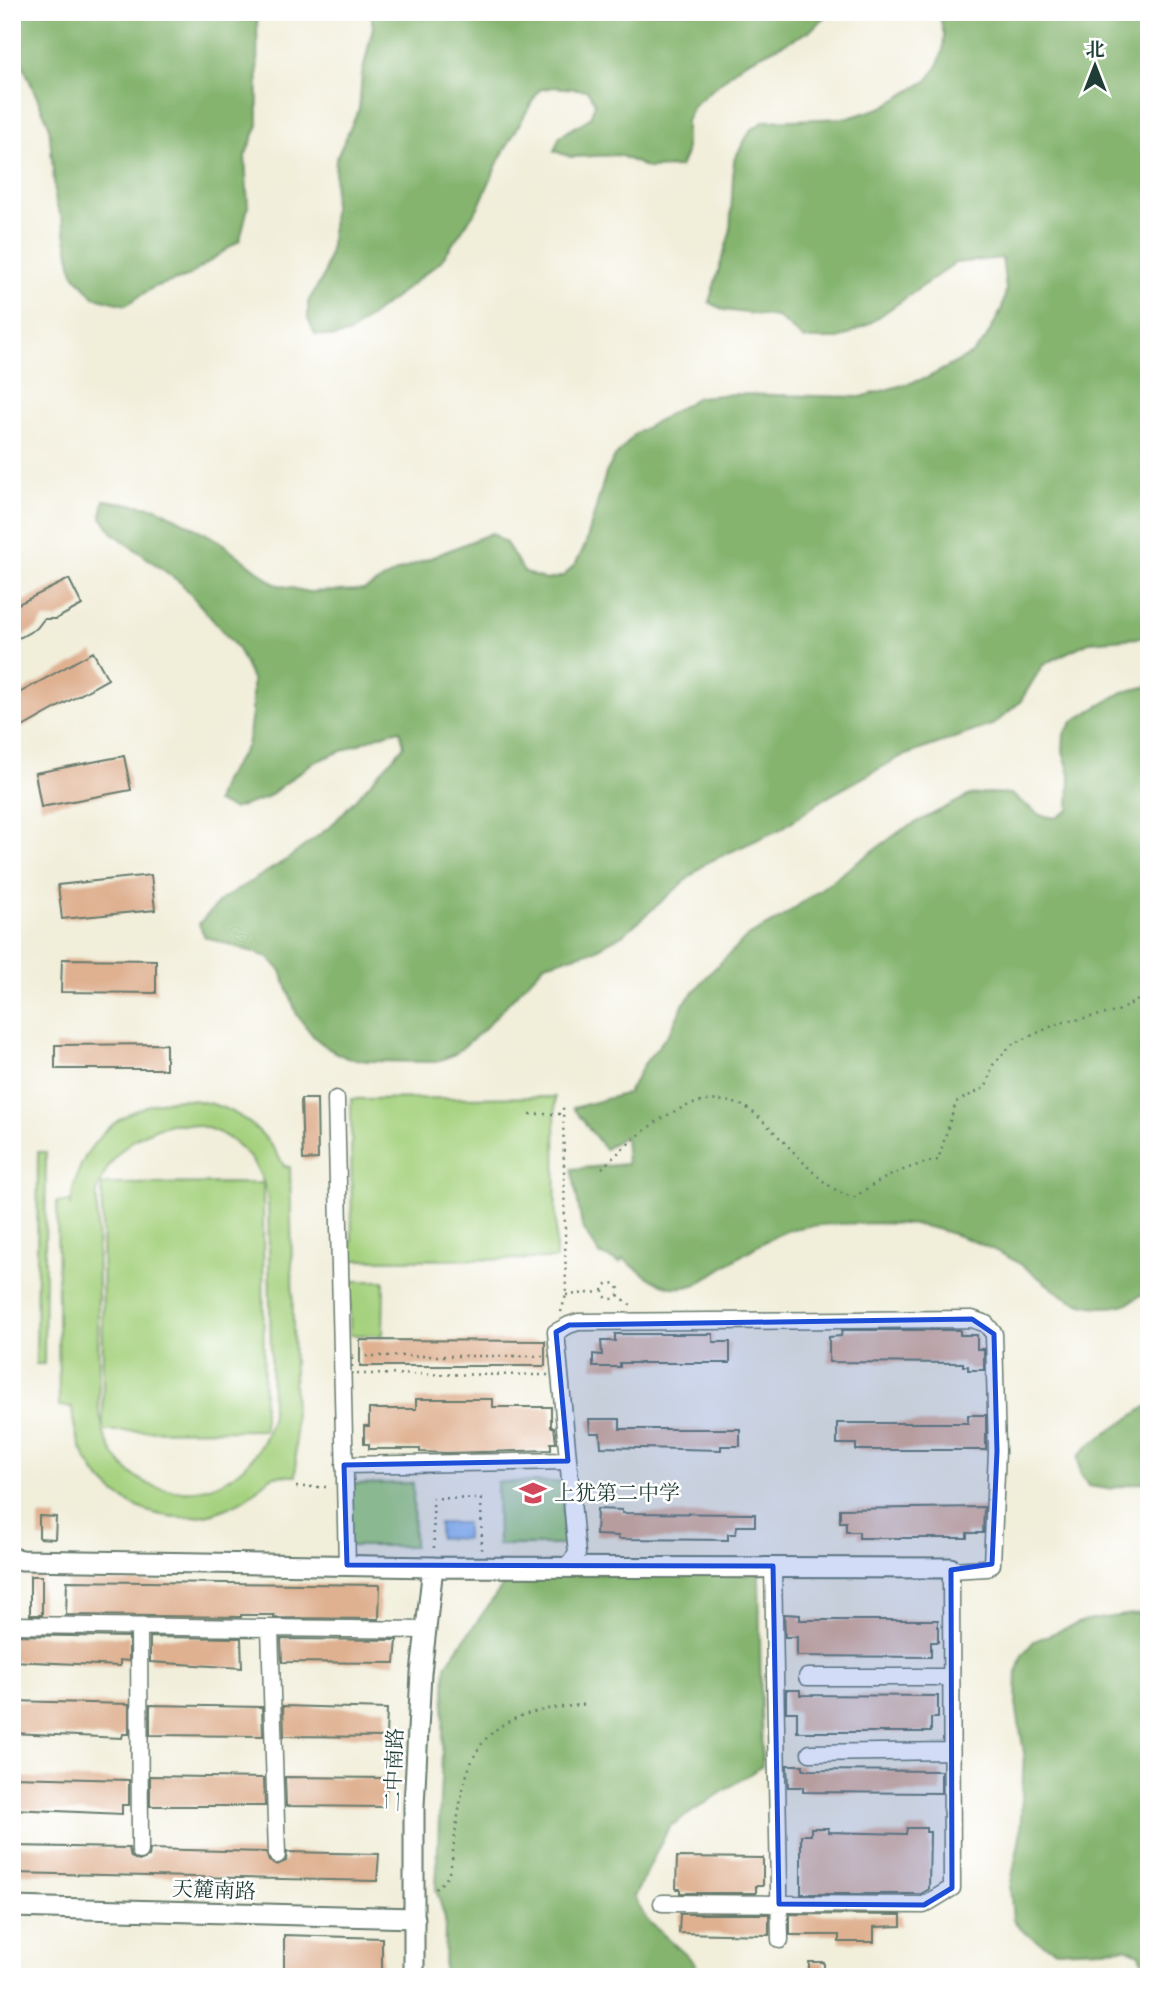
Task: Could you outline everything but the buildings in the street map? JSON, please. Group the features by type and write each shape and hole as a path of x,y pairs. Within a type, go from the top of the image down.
{"street":[{"path":"336,1099 347,1564"},
{"path":"12,1558 347,1564 433,1559 567,1567 987,1569 992,1563 996,1451 994,1334 986,1324 972,1319 579,1322 556,1332 577,1554 567,1567"},
{"path":"344,1465 568,1461"},
{"name":"二中南路","path":"414,1977 414,1806 421,1673 433,1559"},
{"path":"773,1566 780,1940"},
{"path":"662,1902 924,1905 952,1888 951,1570"},
{"path":"12,1625 426,1630"},
{"path":"138,1626 140,1851"},
{"path":"270,1628 277,1855"},
{"path":"807,1677 951,1676"},
{"path":"810,1753 951,1751"},
{"name":"天麓南路","path":"12,1907 415,1918"}],"path":[{"path":"602,1168 677,1108 712,1098 746,1107 815,1174 845,1196 855,1197 875,1182 918,1164 938,1160 956,1102 986,1087 993,1065 1011,1045 1059,1023 1116,1012 1149,994"},
{"path":"556,1332 566,1295 563,1105"},
{"path":"530,1114 563,1114"},
{"path":"602,1292 605,1284 613,1283 619,1289 618,1295"},
{"path":"566,1295 602,1292"},
{"path":"602,1292 610,1299 618,1295"},
{"path":"618,1295 632,1306 643,1306"},
{"path":"352,1356 556,1356 556,1374 352,1374 352,1356"},
{"path":"296,1487 342,1486"},
{"path":"433,1559 433,1499 481,1499 482,1552"},
{"path":"436,1889 447,1877 460,1801 468,1768 476,1750 493,1732 517,1717 541,1710 586,1704"}],"highlighted area":[{"path":"972,1319 994,1334 997,1451 992,1564 951,1570 952,1888 924,1905 779,1904 773,1566 347,1565 344,1465 568,1461 556,1332 569,1325"}],"green space":[{"path":"12,12 257,12 258,125 245,156 248,207 240,240 187,277 154,287 126,305 94,297 73,273 62,218 56,204 49,125 22,63 16,31 12,24"},
{"path":"371,12 830,12 810,31 742,64 693,106 686,121 686,153 680,167 648,168 619,155 571,157 554,151 560,136 590,118 595,103 587,90 554,87 539,90 499,160 479,206 440,262 348,334 333,337 315,334 308,318 308,302 324,275 331,245 336,159 359,109 362,75 373,27"},
{"path":"939,12 1149,12 1149,637 1089,642 1056,658 1042,666 1020,702 994,724 900,757 824,799 781,829 706,863 624,934 595,950 545,964 483,1030 455,1054 436,1062 368,1061 347,1058 329,1049 314,1037 297,1015 281,971 268,957 205,937 199,924 221,900 289,858 332,825 404,746 400,730 312,763 266,798 233,809 216,802 223,781 247,746 252,714 252,679 238,649 181,583 113,533 101,517 104,500 157,508 218,540 275,584 308,592 364,590 398,571 492,533 506,543 524,572 546,580 564,576 576,563 585,546 606,473 614,458 635,434 698,397 734,394 861,397 927,378 972,354 985,340 1002,309 1006,290 1002,258 955,263 869,324 839,339 804,339 777,317 724,310 709,302 730,233 734,160 750,131 764,121 848,118 883,107 928,80 943,51 944,35"},
{"path":"1149,686 1149,1288 1122,1305 1102,1307 1075,1302 1015,1261 993,1250 939,1230 904,1224 810,1226 784,1232 697,1284 685,1287 666,1286 649,1278 623,1259 620,1263 599,1254 582,1226 572,1169 627,1164 625,1136 605,1149 573,1108 628,1093 644,1064 670,1032 684,1003 748,936 781,918 903,829 970,795 1011,794 1040,815 1056,818 1069,810 1070,774 1063,751 1064,734 1073,721 1123,692"},
{"path":"555,1097 556,1259 352,1260 351,1099"},
{"path":"182,1099 215,1105 243,1118 266,1139 284,1166 290,1167 296,1476 274,1476 236,1504 197,1516 170,1517 145,1510 122,1498 102,1481 87,1460 76,1435 72,1407 59,1406 57,1202 71,1204 82,1162 93,1145 106,1130 140,1109 160,1102","holes":["171,1124 206,1128 234,1142 256,1167 263,1183 102,1184 103,1429 99,1411 97,1193 115,1157 145,1133","263,1183 268,1200 272,1414 261,1445 242,1468 219,1484 192,1491 165,1489 140,1479 118,1460 103,1431 264,1430"]},
{"path":"38,1152 46,1152 44,1364 36,1364"},
{"path":"350,1281 384,1281 383,1335 350,1335"},
{"path":"1149,1405 1149,1481 1108,1489 1088,1486 1080,1473 1078,1457 1089,1445"},
{"path":"497,1482 563,1482 564,1545 498,1545"},
{"path":"413,1483 414,1546 348,1546 347,1484"},
{"path":"759,1573 762,1766 669,1827 634,1897 646,1919 695,1963 701,1977 444,1977 445,1918 436,1889 446,1665 511,1574"},
{"path":"1149,1612 1148,1977 1140,1954 1125,1948 1056,1951 1026,1934 1013,1920 1010,1887 1020,1837 1024,1753 1016,1704 1017,1671 1022,1655 1034,1641 1083,1621"}],"water":[{"path":"439,1523 466,1523 466,1539 439,1538"}],"place":[{"name":"上犹第二中学","path":"533,1493"}]}
